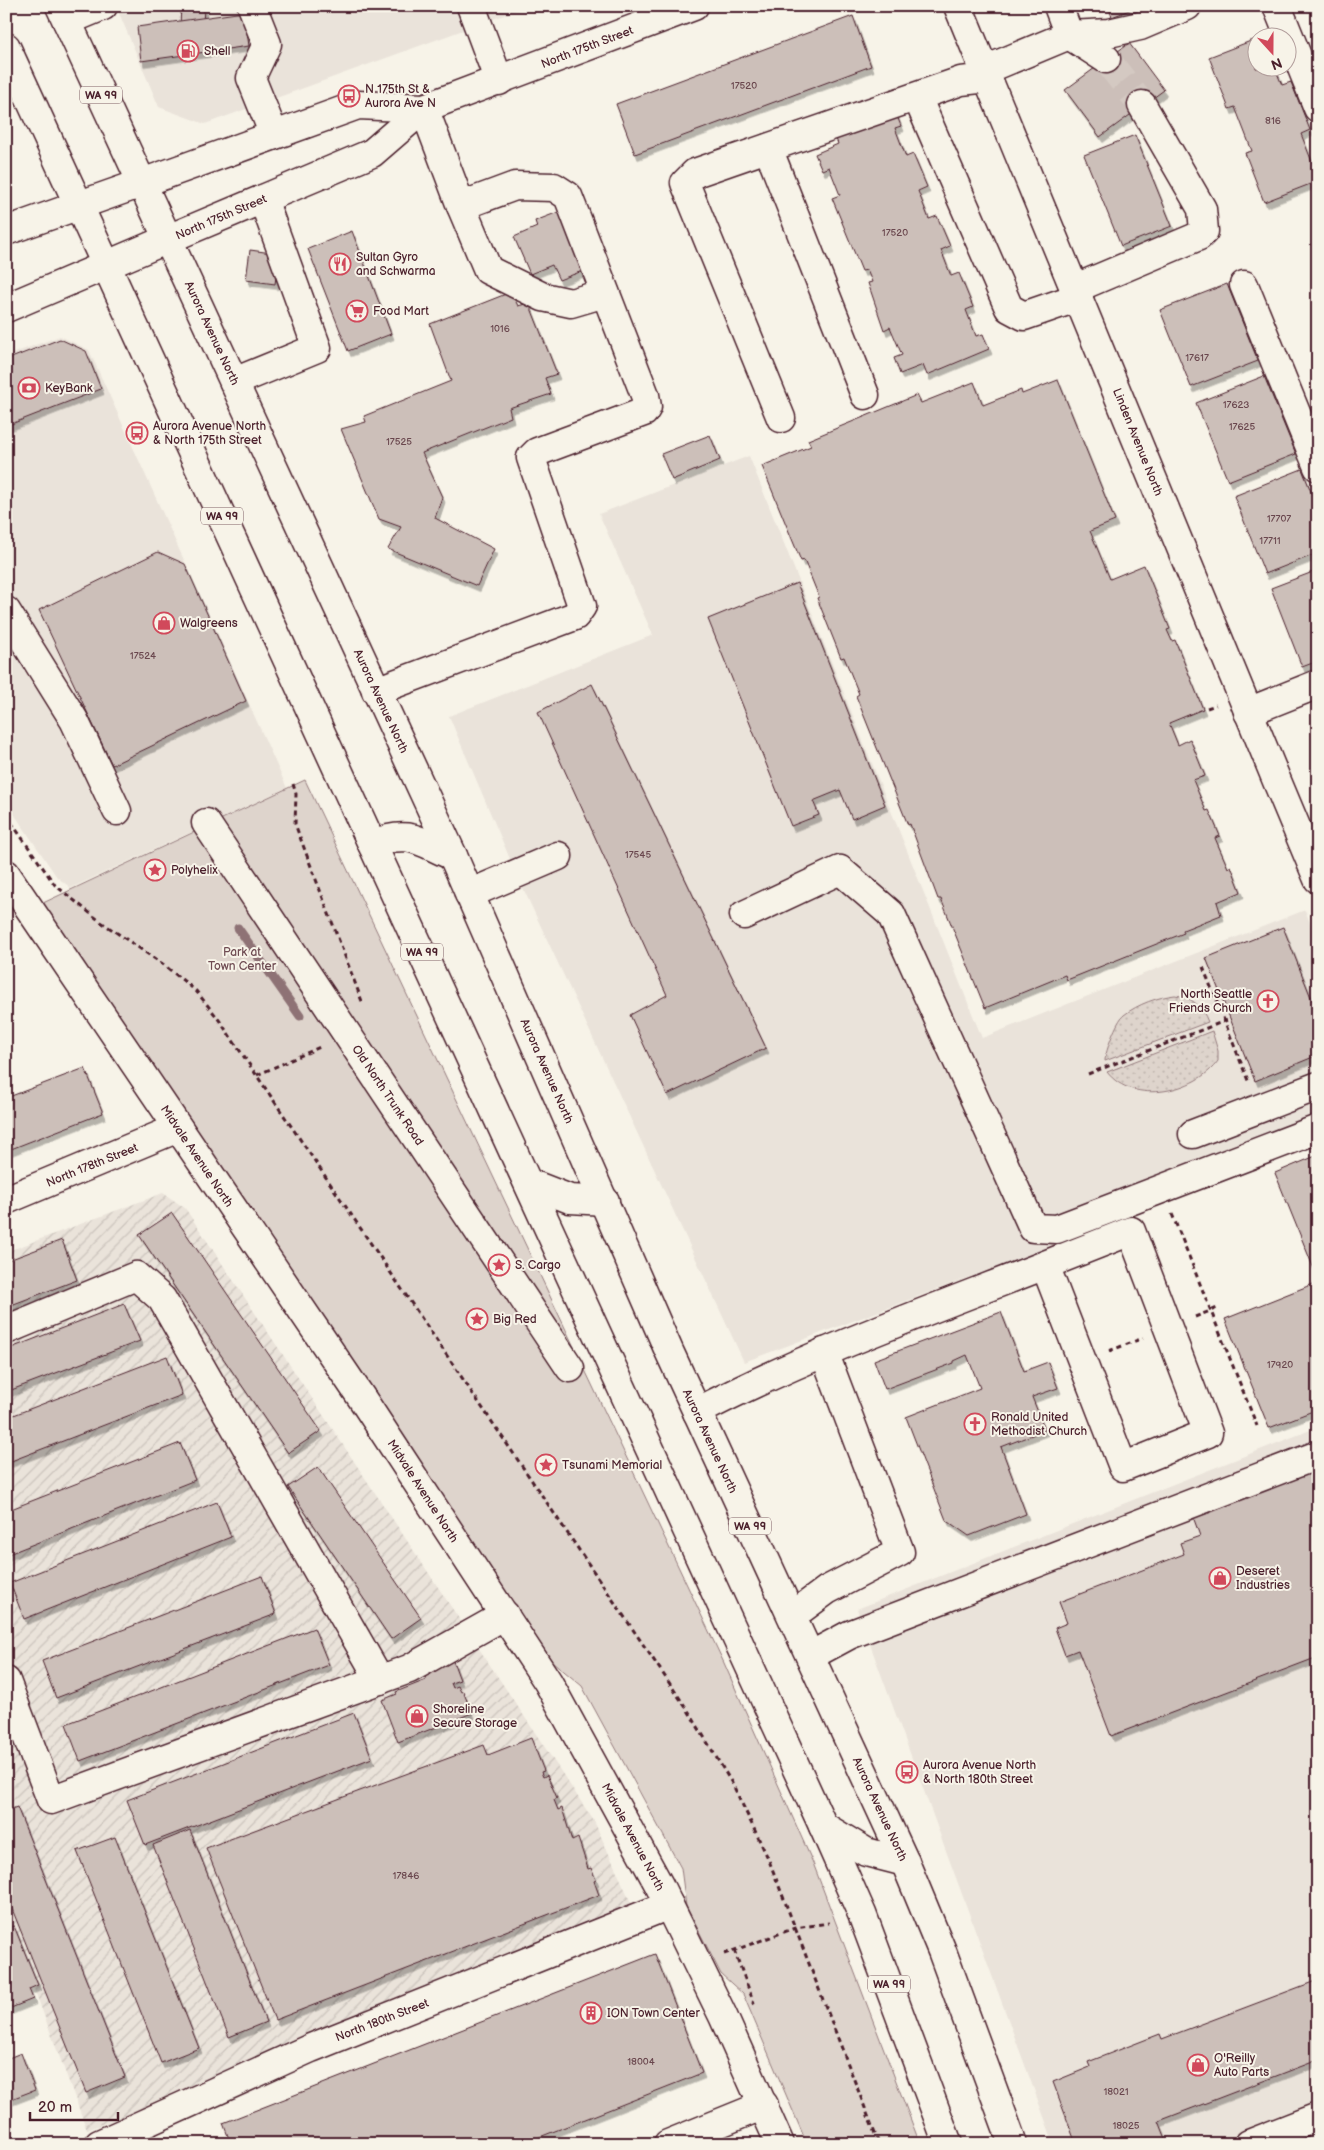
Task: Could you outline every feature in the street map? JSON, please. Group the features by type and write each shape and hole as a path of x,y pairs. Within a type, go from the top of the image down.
{"main road":[{"path":"64,14 103,6"},
{"path":"252,6 267,44 251,78 274,136"},
{"path":"471,6 499,81"},
{"name":"North 175th Street","path":"6,308 372,153 424,108 499,81 648,15 694,6"},
{"name":"Linden Avenue North","path":"958,6 1318,879"},
{"path":"1058,6 1070,35 1106,59"},
{"path":"781,418 686,183 695,172 986,74 1070,35 1109,33 1140,26 1187,6"},
{"path":"1277,6 1318,108"},
{"name":"Aurora Avenue North","path":"64,14 453,856 605,1201 607,1213 905,1862 942,1951 1013,2144"},
{"name":"WA 99","path":"6,47 823,1826 862,1914 948,2144"},
{"path":"917,97 1008,308 1024,316 1199,236 1204,231 1202,209 1142,105"},
{"name":"North 175th Street","path":"6,231 358,105 424,108"},
{"path":"424,108 461,206 488,270 542,297 571,303 605,293"},
{"path":"768,148 865,395"},
{"path":"376,691 575,616 582,606 531,458 537,452 644,412 647,407 645,395 568,196 554,187 515,186 461,206"},
{"path":"234,382 317,348 263,199"},
{"path":"1244,285 1318,467"},
{"path":"6,611 74,720 117,812"},
{"path":"1248,712 1318,684"},
{"name":"Old North Trunk Road","path":"206,823 570,1368"},
{"path":"372,844 392,836 402,836 453,856"},
{"path":"469,894 558,856"},
{"path":"744,915 840,870 891,914 1033,1228 1056,1228 1318,1129"},
{"name":"Midvale Avenue North","path":"6,874 361,1397 505,1615 570,1720 669,1905 764,2105 780,2144"},
{"path":"1193,1134 1318,1086"},
{"name":"North 178th Street","path":"6,1200 178,1128"},
{"path":"529,1183 570,1198 605,1201"},
{"path":"697,1412 738,1390 824,1352 1044,1265 1131,1231 1208,1433 1123,1467 1080,1362 1044,1265"},
{"path":"6,1330 136,1276 162,1299 380,1680"},
{"path":"792,1616 827,1590 900,1552 824,1352"},
{"path":"810,1656 849,1635 1318,1455"},
{"path":"6,1681 51,1800 409,1669 505,1615"},
{"path":"823,1826 866,1852 905,1862"},
{"name":"North 180th Street","path":"99,2144 311,2048 669,1905"},
{"path":"668,2144 764,2105"},
{"path":"1249,2144 1318,2117"}],"path":[{"path":"257,1075 348,1034 362,1018 363,999 295,824 296,794 293,784"},
{"path":"6,815 55,885 101,922 164,965 196,992 218,1017 689,1712 733,1785 768,1858 879,2144"},
{"path":"1203,967 1249,1083"},
{"path":"1088,1074 1230,1019"},
{"path":"1170,1210 1257,1426"},
{"path":"1080,1362 1220,1307"},
{"path":"719,1956 795,1928 829,1923"}],"shaded area":[{"path":"116,6 529,6 205,124 159,107"},
{"path":"60,336 89,350 287,788 71,888 57,877 6,802 6,356"},
{"path":"749,456 982,1038 1305,910 1318,944 1318,1146 744,1362 516,873 449,716 653,635 599,514"},
{"path":"163,1193 185,1208 594,1821 639,1920 87,2130 6,1914 6,1252"},
{"path":"1318,1427 1318,2144 1054,2144 857,1609"}],"green space":[{"name":"Park at Town Center","path":"305,780 724,1663 813,1863 920,2144 807,2144 743,1994 721,1974 686,1906 681,1868 582,1686 553,1662 43,903"},
{"path":"1175,995 1196,1003 1203,1011 1208,1022 1105,1061 1112,1036 1124,1015 1148,1002"},
{"path":"1212,1031 1218,1051 1218,1061 1208,1072 1195,1081 1180,1087 1148,1092 1132,1089 1118,1083 1107,1072"}],"building":[{"path":"181,6 204,6 202,46 179,46"},
{"path":"1108,6 1139,6 1112,17"},
{"path":"244,12 249,46 141,61 137,27"},
{"path":"853,16 871,66 635,154 616,104"},
{"path":"1129,43 1164,90 1100,137 1065,90"},
{"path":"1246,43 1246,78 1279,78 1282,85 1291,82 1310,130 1301,134 1318,181 1264,202 1245,153 1252,151 1235,107 1229,109 1209,57"},
{"path":"895,111 901,126 895,128 906,157 913,154 927,187 918,191 929,219 937,216 950,246 941,250 951,276 959,273 973,307 966,310 976,336 983,334 989,349 927,375 923,365 900,374 894,358 902,355 890,327 884,330 868,283 872,282 867,270 862,271 832,198 840,195 829,167 822,170 815,154 838,144 835,136"},
{"path":"1135,135 1172,226 1121,246 1084,155"},
{"path":"561,211 585,270 559,280 552,265 530,274 514,237 537,227 535,221"},
{"path":"352,231 391,334 348,351 308,249"},
{"path":"250,250 279,254 275,284 246,280"},
{"path":"1227,284 1258,361 1191,387 1160,310"},
{"path":"511,292 518,306 529,303 557,374 545,378 551,394 509,408 511,417 422,453 442,497 435,518 494,549 477,586 388,549 401,527 379,519 341,429 366,422 364,416 451,381 430,324"},
{"path":"60,339 86,351 101,389 6,426 6,360"},
{"path":"1264,376 1296,454 1228,481 1196,403"},
{"path":"1058,380 1115,521 1090,531 1110,579 1144,565 1170,629 1167,630 1172,641 1175,640 1203,709 1169,723 1178,745 1190,739 1205,776 1193,780 1206,811 1209,810 1220,836 1215,838 1228,868 1231,866 1241,892 1217,902 1221,915 1183,930 1184,933 1067,980 1065,975 985,1008 941,899 938,899 910,824 908,825 856,696 859,694 844,657 841,658 804,560 801,561 762,466 811,446 808,440 917,395 921,403 974,382 983,405 1021,390 1022,394"},
{"path":"710,435 720,460 672,480 661,454"},
{"path":"1302,469 1318,509 1318,553 1265,574 1234,496"},
{"path":"158,552 185,564 246,701 112,765 39,610"},
{"path":"1318,570 1318,661 1302,667 1271,588"},
{"path":"797,583 885,805 852,819 840,790 813,801 819,815 791,826 708,619"},
{"path":"592,684 766,1048 667,1095 630,1015 667,995 538,712"},
{"name":"North Seattle Friends Church","path":"1283,927 1318,1015 1318,1055 1255,1081 1206,958"},
{"path":"85,1068 103,1113 6,1151 6,1098"},
{"path":"1318,1155 1318,1279 1275,1173"},
{"path":"172,1213 321,1431 288,1453 139,1235"},
{"path":"62,1240 77,1280 6,1307 6,1261"},
{"path":"1318,1282 1318,1409 1269,1428 1225,1319"},
{"path":"124,1304 140,1341 6,1392 6,1350"},
{"name":"Ronald United Methodist Church","path":"1001,1312 1024,1371 1048,1362 1058,1388 1032,1397 1045,1430 1001,1447 1026,1514 969,1536 946,1520 906,1417 980,1388 967,1355 954,1361 954,1363 885,1389 874,1360"},
{"path":"167,1356 182,1395 6,1463 6,1418"},
{"path":"180,1443 195,1480 6,1555 6,1511"},
{"name":"Deseret Industries","path":"1318,1466 1318,1657 1111,1736 1078,1650 1065,1655 1055,1628 1067,1623 1059,1602 1184,1554 1180,1543 1200,1536 1192,1514"},
{"path":"318,1467 421,1618 391,1639 288,1487"},
{"path":"217,1502 231,1537 24,1619 10,1583"},
{"path":"262,1576 276,1614 56,1698 42,1661"},
{"path":"314,1628 329,1665 80,1761 66,1724"},
{"path":"453,1661 460,1680 451,1683 453,1688 458,1686 461,1692 463,1691 472,1713 398,1742 382,1700 426,1680 424,1672"},
{"path":"354,1713 372,1758 145,1845 127,1800"},
{"path":"531,1738 544,1771 541,1772 543,1777 547,1775 557,1798 554,1800 558,1810 562,1808 572,1841 578,1838 588,1869 591,1868 596,1880 594,1881 599,1895 275,2020 206,1848 484,1745 488,1755"},
{"path":"17,1807 125,2077 86,2093 6,1894 6,1811"},
{"path":"190,1830 266,2022 229,2037 153,1845"},
{"path":"115,1837 199,2048 161,2063 77,1851"},
{"path":"14,1926 38,1985 29,1989 33,1999 6,2010 6,1928"},
{"name":"ION Town Center","path":"655,1954 702,2073 522,2144 231,2144 223,2123"},
{"name":"O'Reilly Auto Parts","path":"1318,1980 1318,2060 1159,2121 1168,2144 1076,2144 1053,2082 1090,2067 1088,2062 1160,2034 1162,2039"},
{"path":"21,2053 35,2090 6,2101 6,2059"}],"waterway":[{"path":"238,928 300,1016"}],"tunnel":[{"path":"1106,59 1142,105"}],"place":[{"name":"Shell","path":"188,51"},
{"name":"N 175th St & Aurora Ave N","path":"349,96"},
{"name":"Sultan Gyro and Schwarma","path":"340,264"},
{"name":"Food Mart","path":"357,311"},
{"name":"KeyBank","path":"29,388"},
{"name":"Aurora Avenue North & North 175th Street","path":"137,433"},
{"name":"Walgreens","path":"164,623"},
{"name":"Polyhelix","path":"155,870"},
{"name":"North Seattle Friends Church","path":"1268,1001"},
{"name":"S. Cargo","path":"499,1265"},
{"name":"Big Red","path":"477,1319"},
{"name":"Ronald United Methodist Church","path":"975,1424"},
{"name":"Tsunami Memorial","path":"546,1465"},
{"name":"Deseret Industries","path":"1220,1578"},
{"name":"Shoreline Secure Storage","path":"417,1716"},
{"name":"Aurora Avenue North & North 180th Street","path":"907,1772"},
{"name":"ION Town Center","path":"591,2013"},
{"name":"O'Reilly Auto Parts","path":"1198,2065"}]}
